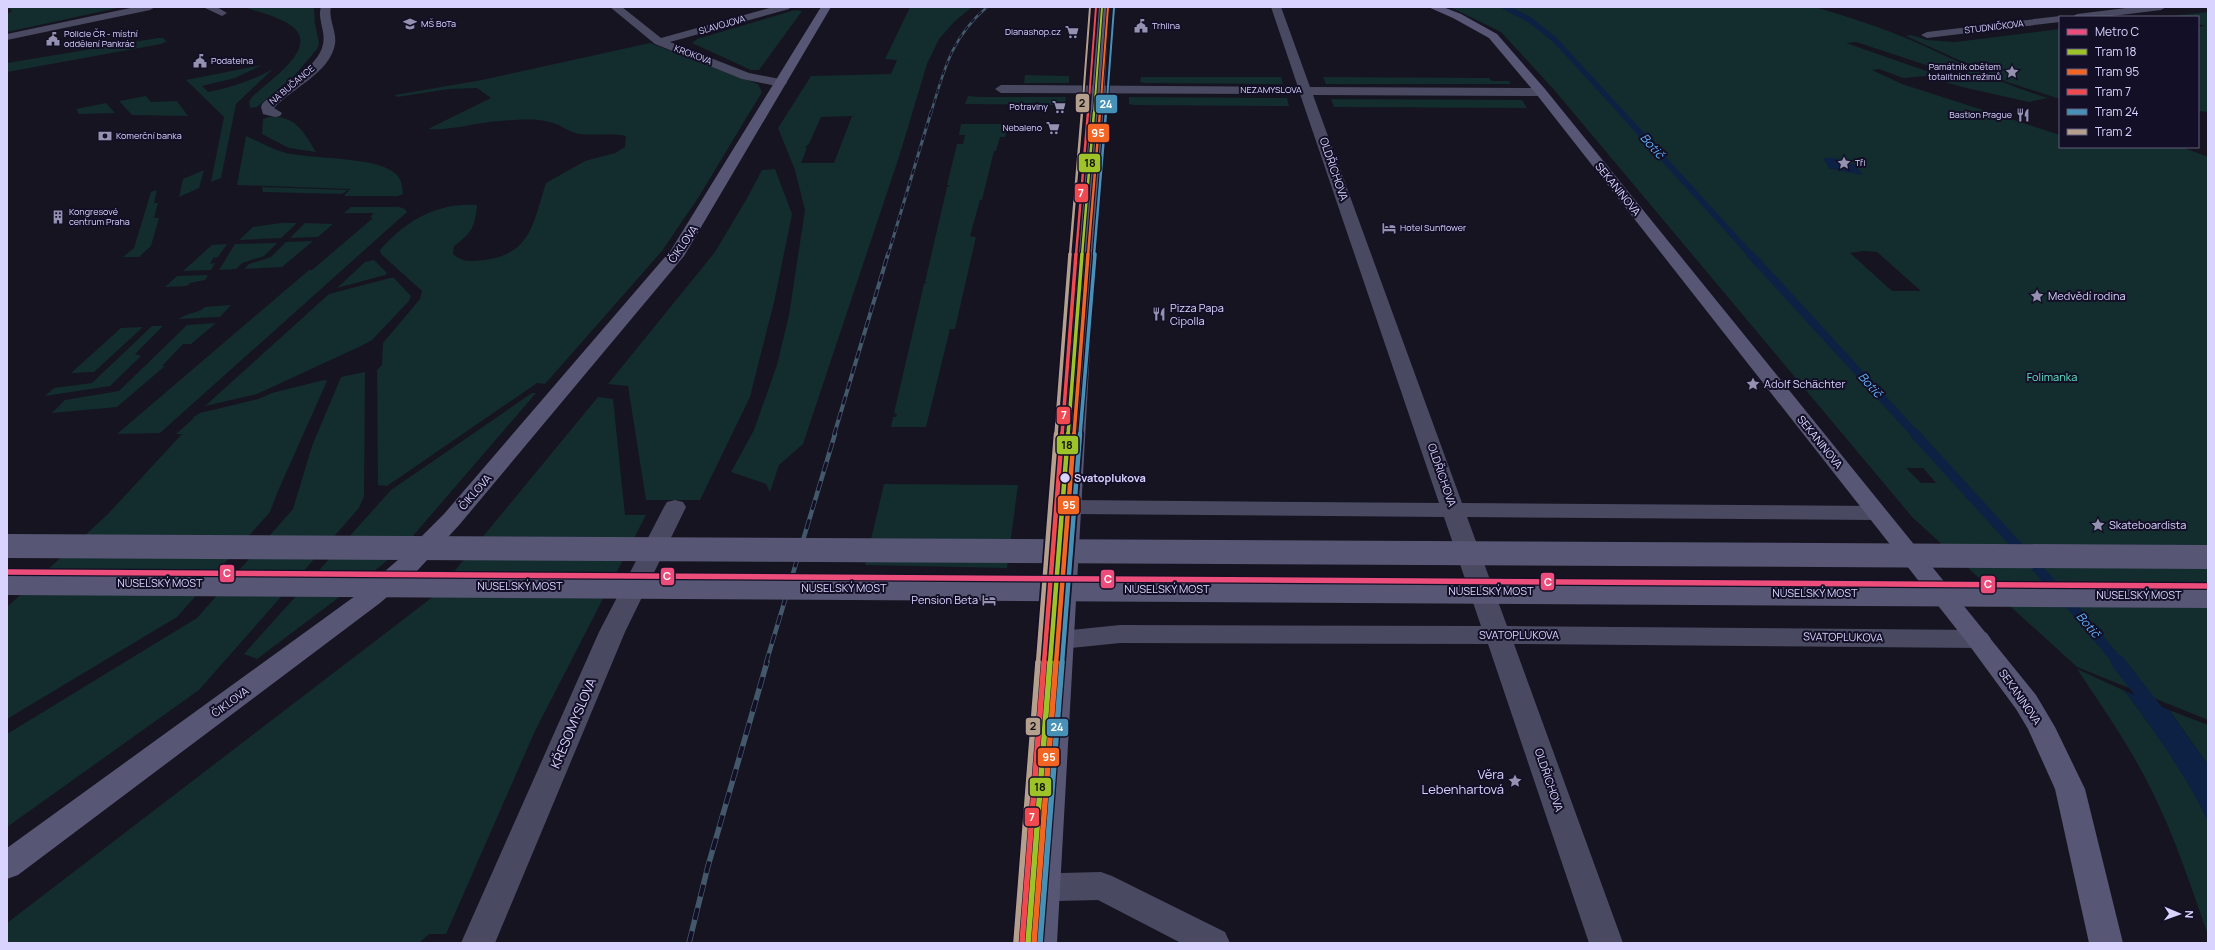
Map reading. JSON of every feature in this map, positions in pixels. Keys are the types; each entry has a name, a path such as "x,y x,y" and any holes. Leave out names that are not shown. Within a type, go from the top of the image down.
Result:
{"main road":[{"name":"ČIKLOVA","path":"7,866 318,638 371,597 408,565 452,519 678,252 826,7"},
{"path":"1040,943 1104,7"},
{"name":"SEKANINOVA","path":"1433,7 1456,16 1493,36 1541,92 1978,639 2026,702 2041,727 2070,789 2106,943"},
{"path":"7,546 2208,558"},
{"name":"NUSELSKÝ MOST","path":"7,583 2208,596"}],"street":[{"path":"7,37 150,7"},
{"path":"208,7 222,13"},
{"name":"NA BUČANCE","path":"275,113 268,111 267,107 311,71 328,48 329,32 324,10 326,7"},
{"name":"KROKOVA","path":"615,7 659,42 746,76 781,82"},
{"name":"SLAVOJOVA","path":"659,42 785,7"},
{"name":"OLDŘICHOVA","path":"1276,7 1606,943"},
{"path":"2085,16 2161,7"},
{"path":"2037,11 2059,19"},
{"name":"STUDNIČKOVA","path":"1928,35 2059,19"},
{"name":"NEZAMYSLOVA","path":"1001,88 1541,92"},
{"name":"KŘESOMYSLOVA","path":"478,943 612,632 675,507"},
{"path":"1070,507 1876,513"},
{"name":"SVATOPLUKOVA","path":"1061,640 1120,634 1498,635 1978,639"},
{"path":"1044,879 1057,887 1101,886 1213,943"}],"green space":[{"path":"7,7 122,7 7,32 7,14 12,11"},
{"path":"243,7 314,7 315,24 319,43 317,49 295,75 257,107 250,108 249,101 253,96 284,69 293,59 299,48 300,38 295,29 281,20"},
{"path":"910,7 972,7 954,22 939,39 927,64 899,157 803,444 779,465 770,492 766,484 731,472 754,430 777,365 789,315 805,210 795,170 778,128 811,76 891,74 897,60 885,59","holes":["852,116 834,163 801,163 807,148 805,147 809,144 821,117"]},
{"name":"Folimanka","path":"1450,7 1815,7 1889,31 1996,79 2048,98 2029,102 1962,87 1925,76 1903,78 1879,69 1872,70 1902,84 2059,135 2059,148 2185,148 2208,157 2208,720 2077,667 1913,518 1556,92 1501,32","holes":["1856,42 1936,68 1952,66 1978,77 1958,82 1846,43","1836,158 1838,161 1849,164 1862,174 1829,168","1863,251 1877,252 1921,291 1892,291 1850,253","1906,468 1923,468 1936,483 1921,483"]},
{"path":"795,10 802,11 759,70 751,70 692,43 697,39"},
{"path":"2208,12 2208,112 2199,111 2199,27 2205,26 2199,24 2199,16 2171,16"},
{"path":"2059,29 2059,99 2007,82 1906,36 1911,35 1927,40 1955,42"},
{"path":"163,38 167,41 161,44 7,72 7,63"},
{"path":"650,43 758,84 762,92 698,198 662,251 545,384 537,383 387,486 378,485 377,370 382,365 383,343 420,299 422,291 381,254 380,250 401,230 424,215 449,207 477,205 472,229 454,246 453,254 460,259 468,261 500,257 512,251 528,234 538,211 546,183 585,161 615,153 625,147 626,136 615,134 580,134 553,123 531,120 492,122 446,129 428,129 491,98 477,88 449,89 397,97 395,95 482,80"},
{"path":"262,65 235,78 202,86 208,92 217,90 249,80 273,69 236,104 221,178 211,182 224,117 186,80"},
{"path":"1025,75 1069,76 1069,83 1024,83"},
{"path":"1141,77 1281,77 1283,84 1145,83 1140,82"},
{"path":"1323,77 1489,78 1492,81 1509,81 1511,84 1326,84"},
{"path":"146,96 151,102 177,101 188,116 132,115 119,101"},
{"path":"968,96 1066,97 1065,105 965,104"},
{"path":"1129,97 1287,98 1289,106 1134,105 1129,104"},
{"path":"1331,99 1522,100 1527,108 1334,107"},
{"path":"106,103 115,113 79,114 76,109"},
{"path":"278,117 293,122 303,132 316,152 289,148 262,134 263,119"},
{"path":"961,124 1008,124 1005,137 1000,137 996,151 994,151 982,200 980,200 970,236 976,237 955,329 950,329 926,427 891,427 893,417 896,417 897,414 894,413 924,284 928,282 925,282 947,187 950,185 947,185 957,144 963,144 965,135 959,135"},
{"path":"246,136 286,153 376,164 388,168 396,174 399,179 403,194 398,196 344,196 350,189 237,185"},
{"path":"775,169 792,214 775,298 750,397 700,500 646,500 628,386 608,384 715,252 762,170"},
{"path":"204,170 199,188 179,197 183,179"},
{"path":"262,187 348,190 342,194 263,192"},
{"path":"157,190 154,203 158,203 154,218 159,218 151,246 139,257 123,257 134,248 151,192"},
{"path":"351,207 399,207 405,209 407,212 160,433 117,434 309,270 312,270 373,218 370,217 374,213 344,213"},
{"path":"281,223 297,223 281,238 239,240 253,227"},
{"path":"305,223 333,224 318,237 290,238"},
{"path":"313,241 282,267 244,269 249,264 271,257 286,242"},
{"path":"277,243 264,256 242,263 236,269 219,270 235,244"},
{"path":"227,244 218,257 213,258 210,264 215,263 211,270 183,271 212,245"},
{"path":"374,260 387,273 385,275 337,288 365,262"},
{"path":"208,275 205,280 190,283 187,286 165,287 177,276"},
{"path":"394,278 411,296 409,301 372,340 257,394 205,406 329,294"},
{"path":"231,305 220,317 179,319 205,307"},
{"path":"216,323 191,344 183,344 162,366 165,366 117,407 52,413 65,400 119,391 187,325"},
{"path":"152,326 163,326 135,354 141,356 110,386 45,396 54,388 92,383"},
{"path":"143,327 94,372 71,373 121,328"},
{"path":"365,372 364,496 359,508 199,690 7,827 7,734 197,618 293,509 312,446 341,377"},
{"path":"324,380 327,381 270,512 177,617 7,719 7,607 107,515 182,434 176,434 194,418 192,418 200,413 258,399 272,393"},
{"path":"532,393 536,393 412,537 382,565 257,659 244,654 391,490"},
{"path":"598,397 613,399 625,515 646,515 535,731 446,934 429,934 419,943 7,943 7,923 434,596"},
{"path":"884,484 1018,485 1007,568 865,565"},
{"path":"2077,669 2125,691 2163,743 2194,792 2208,821 2208,935 2175,844 2152,791 2107,713"},
{"path":"2169,710 2208,725 2208,765"}],"water":[{"path":"1823,158 1836,158 1838,161 1848,161 1849,164 1855,164 1862,175 1829,168"},
{"path":"2125,691 2169,710 2208,765 2208,821 2170,754"}],"waterway":[{"name":"Botič","path":"1505,7 1530,20 1555,40 1622,113"},
{"name":"Botič","path":"1621,112 1751,255"},
{"name":"Botič","path":"1750,254 1916,435"},
{"name":"Botič","path":"1915,434 2070,604 2119,663"},
{"name":"Botič","path":"2118,662 2156,711"}],"railway":[{"path":"931,113 950,56 965,31 987,7"},
{"path":"888,255 931,112"},
{"path":"834,435 888,254"},
{"path":"766,663 835,434"},
{"path":"689,943 708,866 767,662"}],"metro line":[{"name":"C","path":"7,572 2208,586"}],"tram line":[{"name":"2","path":"1016,942 1090,7"},
{"name":"7","path":"1022,943 1096,7"},
{"name":"18","path":"1028,943 1102,7"},
{"name":"95","path":"1034,943 1108,7"},
{"name":"24","path":"1040,943 1114,8"}],"place":[{"name":"MŠ BoTa","path":"410,24"},
{"name":"Trhlina","path":"1141,26"},
{"name":"Dianashop.cz","path":"1072,32"},
{"name":"Policie ČR - místní oddělení Pankrác","path":"53,39"},
{"name":"Podatelna","path":"200,61"},
{"name":"Památník obětem totalitních režimů","path":"2012,72"},
{"name":"Potraviny","path":"1059,107"},
{"name":"Bastion Prague","path":"2023,115"},
{"name":"Nebaleno","path":"1053,128"},
{"name":"Komerční banka","path":"105,136"},
{"name":"Tři","path":"1844,163"},
{"name":"Kongresové centrum Praha","path":"58,217"},
{"name":"Hotel Sunflower","path":"1389,228"},
{"name":"Medvědí rodina","path":"2037,296"},
{"name":"Pizza Papa Cipolla","path":"1159,314"},
{"name":"Adolf Schӓchter","path":"1753,384"},
{"name":"Svatoplukova","path":"1065,478"},
{"name":"Skateboardista","path":"2098,525"},
{"name":"Pension Beta","path":"989,600"},
{"name":"Věra Lebenhartová","path":"1515,781"}]}
